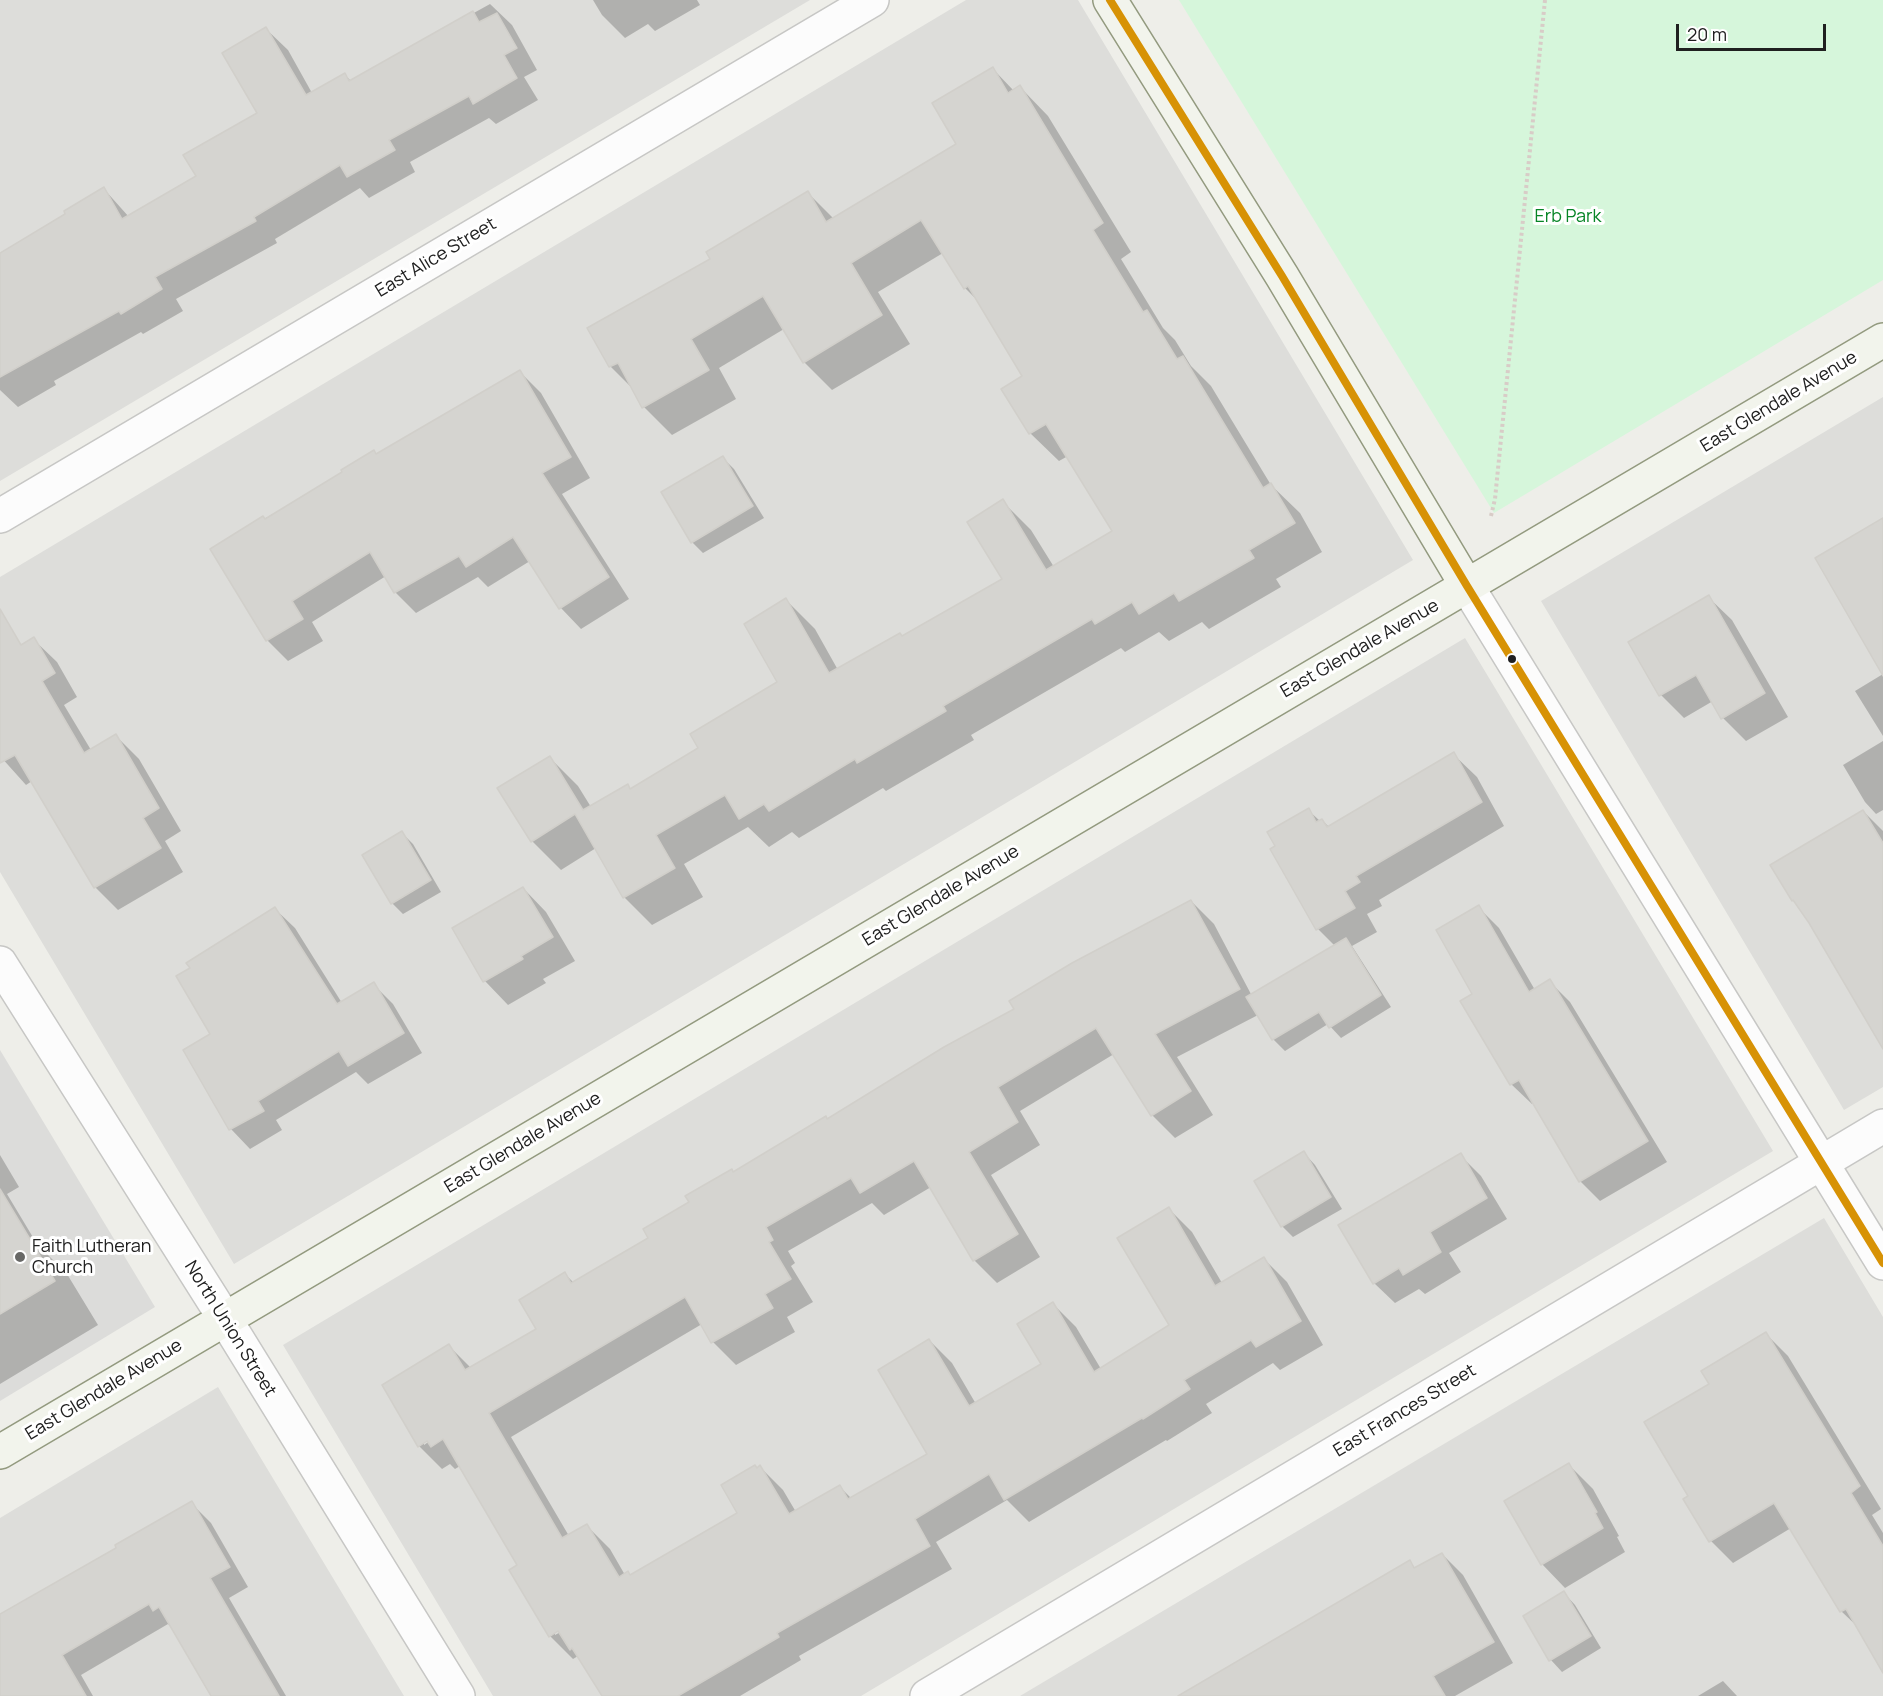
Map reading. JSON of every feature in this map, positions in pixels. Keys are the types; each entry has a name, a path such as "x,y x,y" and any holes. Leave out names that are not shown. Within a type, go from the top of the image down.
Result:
{"street":[{"name":"East Alice Street","path":"0,516 872,0"},
{"path":"1110,0 1275,266 1467,586 1883,1263"},
{"name":"East Glendale Avenue","path":"0,1452 1883,340"},
{"name":"North Union Street","path":"0,963 225,1319 458,1696"},
{"name":"East Frances Street","path":"927,1696 1883,1126"}],"path":[{"path":"1491,516 1495,499 1545,0"}],"shaded area":[{"path":"0,0 810,0 0,481"},
{"path":"966,0 1078,0 1413,560 234,1264 0,872 0,577"},
{"path":"1883,397 1883,1087 1844,1110 1541,601"},
{"path":"1465,638 1773,1151 861,1696 493,1696 283,1345"},
{"path":"0,1050 155,1307 0,1401"},
{"path":"1824,1218 1883,1317 1883,1696 1020,1696"},
{"path":"218,1387 404,1696 0,1696 0,1518"}],"green space":[{"name":"Erb Park","path":"1179,0 1883,0 1883,280 1494,513"}],"building":[{"path":"473,11 479,22 497,13 517,48 504,55 517,78 473,104 469,96 389,140 395,150 347,177 340,165 254,217 256,221 155,277 162,289 121,314 119,311 0,377 0,253 65,214 64,211 104,187 122,219 196,176 183,155 257,113 222,53 266,27 306,95 345,73 349,81"},
{"path":"993,67 1008,93 1020,85 1103,223 1093,230 1143,312 1147,310 1177,359 1183,356 1263,488 1271,483 1295,523 1249,550 1254,558 1179,601 1174,593 1139,614 1132,602 1095,624 1092,619 943,706 946,711 857,763 855,759 769,811 764,804 739,819 725,795 656,835 675,868 623,898 575,814 531,842 497,788 550,756 583,810 628,784 630,789 698,748 690,734 777,682 744,624 786,598 829,673 900,633 902,636 1002,579 967,522 1003,499 1046,570 1112,531 1046,424 1029,434 1001,389 1022,376 968,286 964,289 921,220 851,263 882,315 803,363 763,296 691,339 709,370 642,408 618,363 609,367 587,328 710,259 706,252 808,191 826,222 956,144 932,103"},
{"path":"520,370 571,457 542,473 609,577 559,609 513,537 466,567 459,556 394,593 370,552 292,601 303,619 266,641 210,549 263,516 265,519 374,450 376,454"},
{"path":"723,456 753,506 691,543 661,492"},
{"path":"1883,518 1883,676 1815,558"},
{"path":"1709,595 1765,693 1721,719 1696,675 1659,696 1628,642"},
{"path":"0,609 21,645 34,637 55,673 42,681 84,753 116,734 159,808 143,818 161,848 94,888 15,755 0,763"},
{"path":"1454,752 1482,802 1356,876 1360,882 1345,891 1355,908 1316,930 1270,849 1275,846 1267,832 1309,808 1316,822 1322,819 1327,827"},
{"path":"1863,810 1883,843 1883,1049 1809,923 1792,901 1770,865"},
{"path":"402,831 431,880 391,904 362,855"},
{"path":"523,887 553,937 521,956 523,959 483,982 452,928"},
{"path":"1191,900 1240,989 1155,1034 1191,1091 1151,1116 1096,1028 998,1087 1018,1122 969,1152 1018,1234 973,1261 914,1161 860,1193 851,1178 766,1227 773,1240 769,1242 791,1279 765,1294 773,1308 711,1343 685,1297 489,1413 562,1538 587,1524 619,1577 628,1571 630,1575 737,1513 721,1485 755,1465 757,1468 760,1465 789,1514 840,1485 848,1499 927,1454 878,1370 929,1339 969,1406 1041,1364 1017,1324 1053,1302 1094,1372 1169,1325 1117,1238 1169,1207 1215,1286 1264,1257 1301,1321 1256,1347 1251,1340 1184,1380 1190,1389 1004,1500 989,1474 915,1519 930,1546 777,1633 779,1637 678,1696 602,1696 572,1648 570,1650 558,1631 549,1637 509,1570 517,1565 443,1439 431,1447 427,1441 418,1447 382,1385 449,1344 465,1370 536,1329 519,1300 565,1272 571,1283 648,1238 643,1229 689,1202 685,1196 732,1169 733,1172 826,1116 827,1119 944,1047 1014,1009 1009,1001 1072,963"},
{"path":"1479,905 1529,992 1550,979 1648,1141 1579,1182 1519,1080 1510,1085 1460,1001 1472,994 1436,930"},
{"path":"275,907 337,1004 374,982 404,1033 348,1066 339,1051 258,1101 264,1111 229,1130 183,1050 210,1034 176,976 190,968 186,963"},
{"path":"1346,938 1381,995 1329,1028 1319,1012 1272,1040 1246,997"},
{"path":"1304,1151 1331,1197 1281,1227 1254,1181"},
{"path":"1461,1153 1487,1198 1430,1232 1441,1252 1403,1275 1399,1268 1373,1284 1338,1225"},
{"name":"Faith Lutheran Church","path":"0,1189 55,1281 0,1314"},
{"path":"1766,1332 1860,1486 1851,1493 1883,1546 1883,1673 1846,1609 1840,1612 1774,1503 1709,1542 1683,1499 1688,1496 1644,1422 1709,1384 1701,1371"},
{"path":"1569,1463 1597,1512 1595,1513 1603,1528 1541,1565 1504,1501"},
{"path":"192,1501 230,1567 210,1578 279,1696 211,1696 159,1607 153,1611 149,1604 62,1655 86,1696 0,1696 0,1614 116,1548 115,1545"},
{"path":"1442,1553 1494,1642 1433,1676 1445,1696 1178,1696 1410,1560 1414,1568"},
{"path":"1564,1591 1591,1636 1549,1661 1523,1616"}],"transit line":[{"path":"1110,0 1282,276 1467,586 1883,1263"}],"place":[{"name":"Faith Lutheran Church","path":"20,1257"}]}
